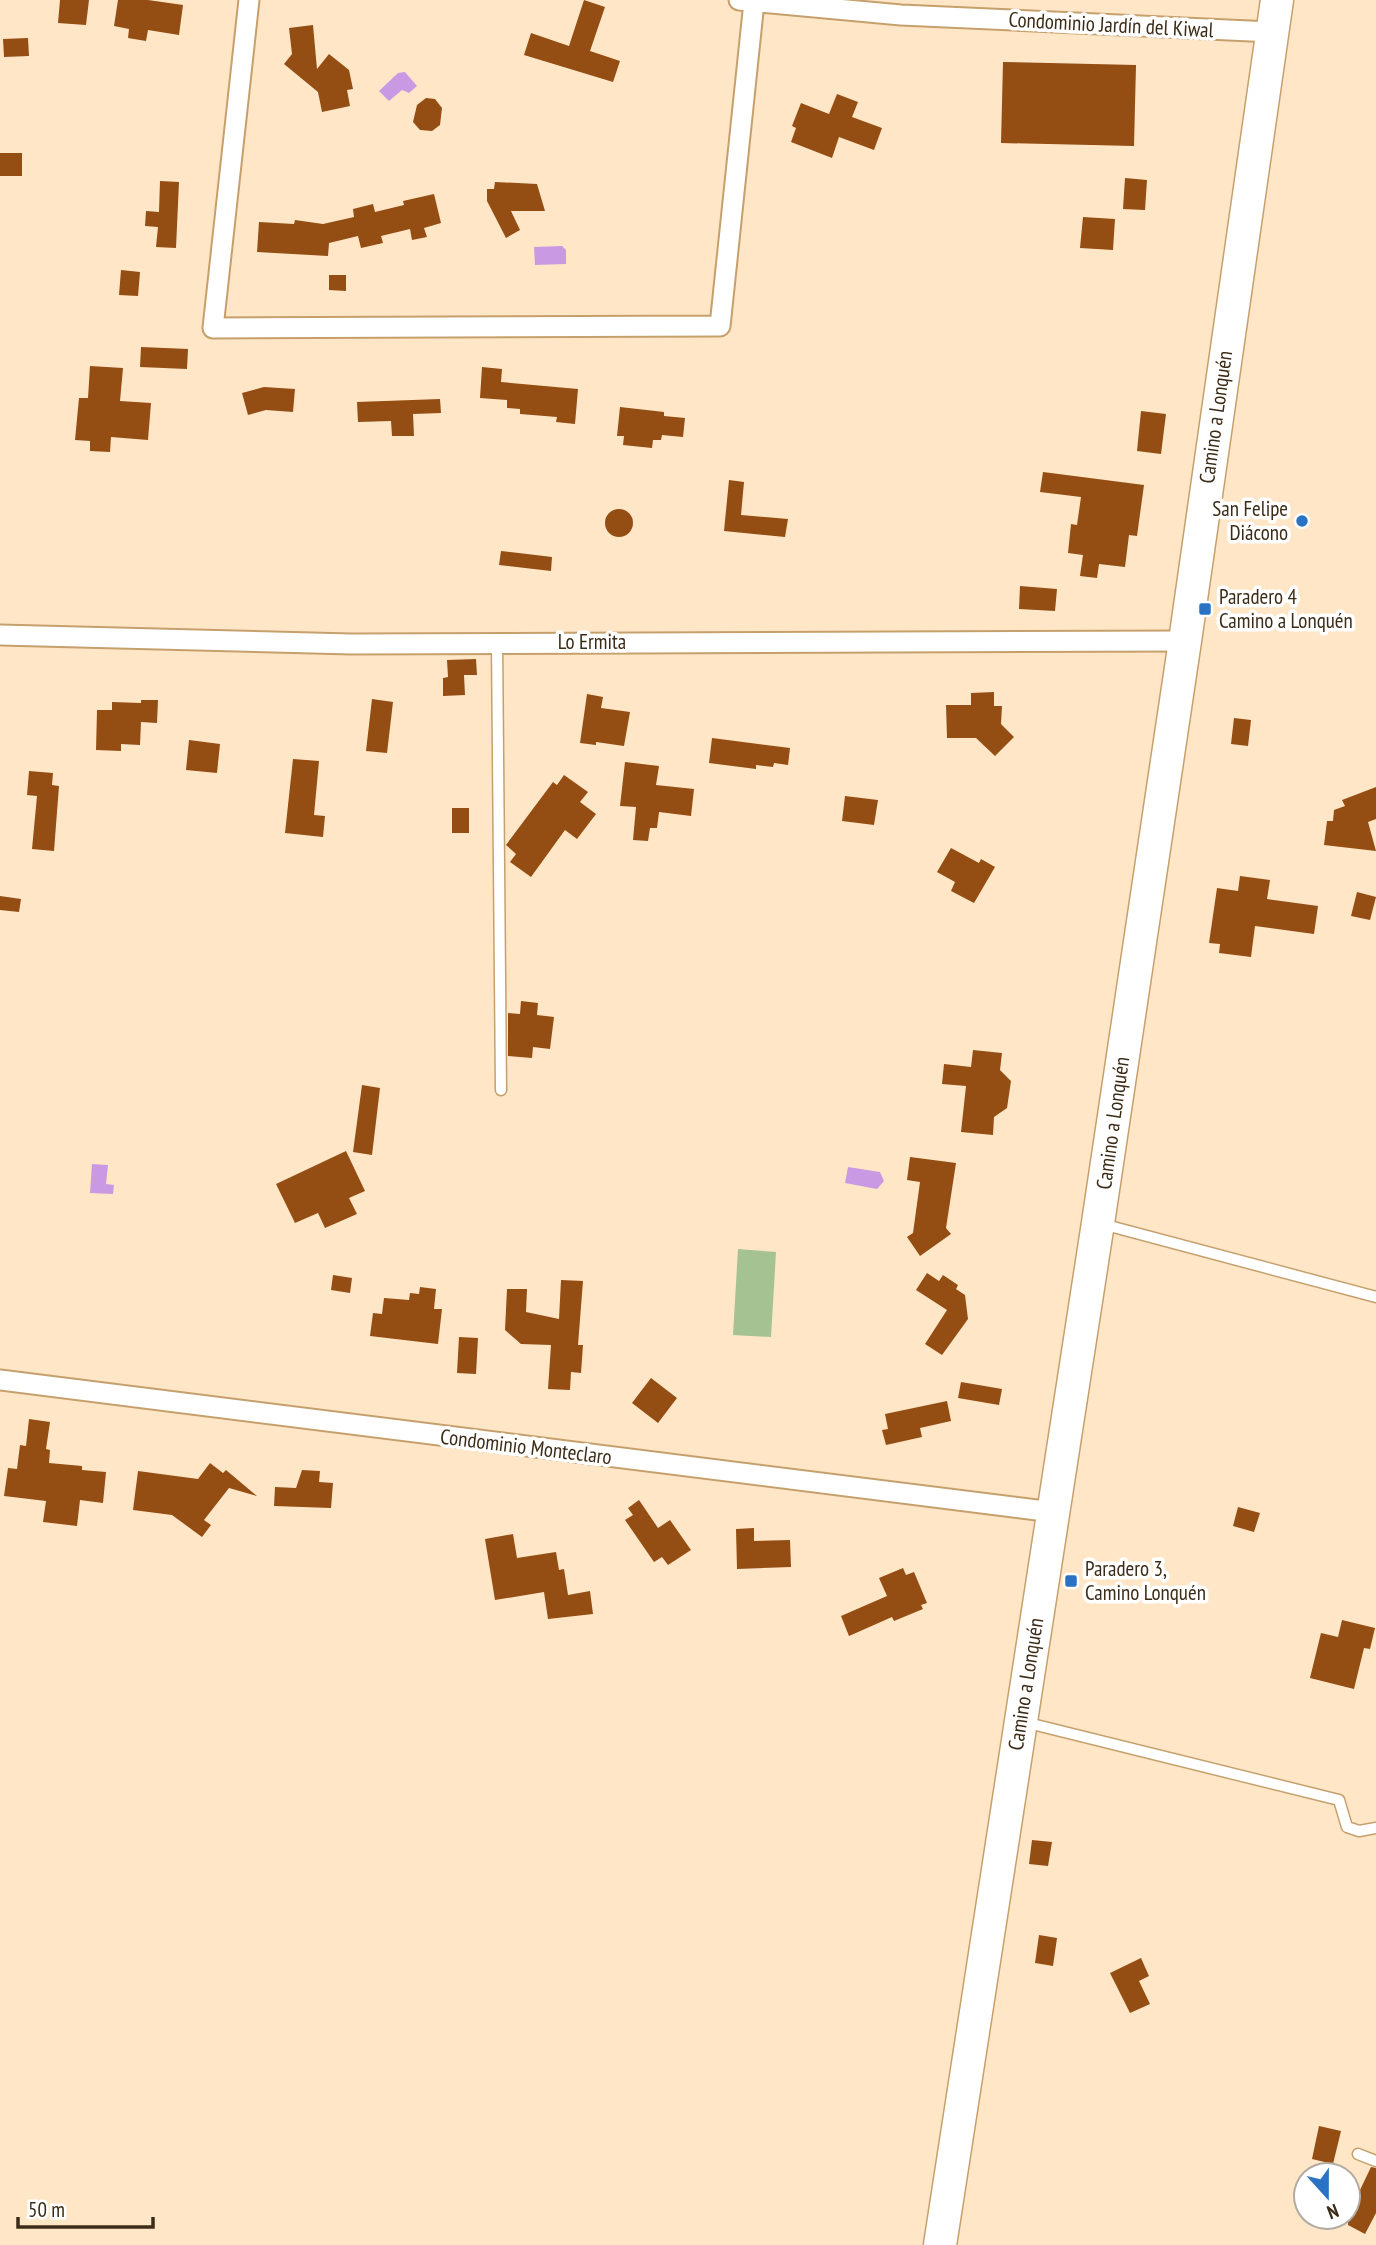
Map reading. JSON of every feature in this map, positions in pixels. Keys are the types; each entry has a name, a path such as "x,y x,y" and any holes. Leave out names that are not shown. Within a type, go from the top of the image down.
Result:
{"main road":[{"name":"Camino a Lonquén","path":"940,2245 1098,1223 1277,0"}],"street":[{"path":"248,0 214,328 720,327 746,1"},
{"name":"Condominio Jardín del Kiwal","path":"746,1 901,15 1273,33"},
{"name":"Lo Ermita","path":"0,635 338,644 1185,641"},
{"name":"Condominio Monteclaro","path":"0,1380 1053,1512"}],"lane":[{"path":"497,643 500,1090"},
{"path":"1098,1223 1376,1297"},
{"path":"1020,1721 1339,1801 1347,1827 1359,1831 1376,1828"},
{"path":"1358,2154 1376,2161"}],"green space":[{"path":"738,1249 776,1252 771,1337 733,1335"}],"shaded area":[{"path":"405,72 417,86 409,93 402,90 389,101 379,91 398,73"},
{"path":"562,246 566,250 566,264 535,265 534,247"},
{"path":"92,1164 108,1165 106,1184 114,1185 113,1194 90,1193"},
{"path":"848,1167 880,1172 884,1181 877,1189 845,1183"}],"building":[{"path":"60,0 89,0 86,25 58,23"},
{"path":"118,0 148,0 183,5 179,35 148,30 146,41 128,38 129,29 114,26"},
{"path":"584,0 605,7 590,51 620,61 613,82 524,55 531,33 569,46"},
{"path":"313,25 317,69 329,54 349,70 353,89 347,90 350,106 322,112 318,92 284,64 292,54 289,28"},
{"path":"28,38 29,56 4,57 3,39"},
{"path":"1003,62 1136,65 1134,146 1001,143"},
{"path":"837,94 858,102 852,117 882,128 874,150 839,137 832,158 791,142 796,128 792,126 801,103 829,114"},
{"path":"426,98 435,99 442,108 440,125 432,131 420,130 413,122 417,105"},
{"path":"0,153 22,153 22,176 0,176"},
{"path":"1125,178 1147,180 1145,210 1123,209"},
{"path":"160,181 179,182 176,248 156,247 158,227 145,226 146,211 159,212"},
{"path":"495,182 537,184 545,211 511,211 520,230 506,238 487,201 487,189 494,189"},
{"path":"434,194 441,223 424,228 427,237 412,240 410,229 381,236 383,243 361,248 358,236 329,243 328,256 257,252 259,222 294,224 295,220 323,224 354,217 353,209 373,204 375,212 404,205 403,201"},
{"path":"1083,217 1115,219 1113,250 1080,248"},
{"path":"121,270 140,272 138,296 119,295"},
{"path":"329,275 346,275 346,291 329,290"},
{"path":"141,347 188,349 187,369 140,367"},
{"path":"90,366 123,368 120,401 151,403 148,440 111,437 110,452 90,451 90,441 75,440 79,398 88,398"},
{"path":"482,367 502,369 501,382 578,389 575,424 556,422 557,417 520,414 520,409 507,408 507,400 480,398"},
{"path":"264,387 295,389 293,412 266,410 248,415 242,393"},
{"path":"440,399 441,413 413,414 414,436 392,436 391,421 358,422 357,402"},
{"path":"620,407 664,412 664,416 685,418 683,437 662,435 661,440 653,440 652,448 623,445 624,436 617,436"},
{"path":"1141,411 1166,414 1161,454 1137,451"},
{"path":"1043,472 1144,485 1137,536 1129,535 1125,567 1099,564 1097,578 1080,576 1083,555 1068,553 1071,524 1077,525 1081,497 1040,492"},
{"path":"729,480 744,482 741,515 788,519 785,537 724,531"},
{"path":"619,509 629,513 633,523 629,533 619,537 609,533 605,523 609,513"},
{"path":"501,551 552,557 551,571 499,565"},
{"path":"1020,586 1057,589 1055,611 1019,609"},
{"path":"476,659 477,675 464,675 465,695 443,696 443,678 448,677 447,660"},
{"path":"994,692 994,706 1002,706 1001,724 1014,737 995,756 976,738 947,738 946,705 971,705 971,693"},
{"path":"587,694 603,697 601,708 630,712 624,746 580,743"},
{"path":"372,699 393,702 387,753 366,751"},
{"path":"141,700 158,700 157,723 141,722 140,745 121,744 121,751 96,750 97,710 112,710 112,702 141,703"},
{"path":"1234,718 1251,720 1248,746 1231,744"},
{"path":"712,738 790,748 788,765 756,765 756,769 709,763"},
{"path":"189,740 220,744 217,773 186,770"},
{"path":"293,759 319,761 314,815 325,816 323,837 285,833"},
{"path":"625,762 659,766 656,785 694,789 691,816 659,812 657,828 650,828 648,841 633,840 636,807 620,806"},
{"path":"29,771 53,773 52,785 59,786 54,851 32,849 37,796 27,795"},
{"path":"564,775 588,792 580,802 596,814 577,839 565,830 531,877 510,862 516,854 506,845 553,782 557,785"},
{"path":"1376,787 1376,819 1368,822 1376,851 1324,845 1327,821 1333,821 1334,810 1345,806 1342,800"},
{"path":"845,796 878,800 874,825 842,821"},
{"path":"452,808 469,808 469,833 452,833"},
{"path":"951,848 979,863 981,859 995,867 974,903 951,891 955,882 937,872"},
{"path":"1240,876 1270,880 1267,899 1318,906 1314,934 1255,926 1251,957 1219,953 1220,944 1209,943 1217,888 1238,891"},
{"path":"1357,892 1376,897 1370,920 1351,916"},
{"path":"0,896 21,899 19,912 0,910"},
{"path":"521,1001 538,1003 537,1015 554,1017 550,1049 533,1047 532,1058 508,1056 508,1013 520,1014"},
{"path":"973,1050 1002,1053 1000,1070 1011,1081 1007,1108 994,1117 993,1135 961,1132 966,1086 942,1084 944,1064 971,1067"},
{"path":"362,1085 380,1088 372,1155 353,1152"},
{"path":"346,1151 365,1191 349,1198 357,1214 325,1228 318,1213 295,1223 276,1184"},
{"path":"910,1157 956,1163 946,1228 951,1234 920,1256 907,1237 913,1233 920,1182 907,1180"},
{"path":"927,1273 939,1281 943,1275 958,1285 956,1289 965,1295 968,1319 942,1355 925,1344 947,1310 916,1290"},
{"path":"333,1275 352,1278 350,1293 331,1290"},
{"path":"561,1280 583,1281 578,1345 583,1345 581,1373 571,1372 570,1390 548,1389 551,1345 521,1344 505,1330 507,1289 527,1289 526,1312 559,1319"},
{"path":"420,1287 436,1289 434,1309 442,1309 438,1344 370,1336 373,1313 382,1314 384,1298 409,1300 410,1293 419,1294"},
{"path":"459,1337 478,1338 476,1374 457,1373"},
{"path":"651,1378 677,1398 658,1423 632,1403"},
{"path":"961,1382 1002,1389 999,1405 958,1398"},
{"path":"947,1401 951,1421 920,1428 922,1437 886,1445 882,1430 888,1429 885,1414"},
{"path":"29,1419 50,1422 46,1449 50,1450 49,1463 82,1466 82,1470 106,1472 103,1503 80,1500 77,1526 43,1522 46,1501 4,1496 8,1468 17,1469 20,1445 26,1446"},
{"path":"210,1463 223,1473 226,1470 257,1496 229,1488 204,1520 211,1525 202,1537 172,1515 133,1510 138,1471 198,1479"},
{"path":"302,1470 320,1471 319,1482 333,1483 331,1508 274,1506 275,1487 296,1488"},
{"path":"639,1500 658,1528 670,1520 691,1550 668,1565 662,1557 654,1562 625,1520 633,1515 628,1508"},
{"path":"1238,1507 1260,1513 1254,1532 1233,1526"},
{"path":"754,1528 754,1541 790,1540 791,1567 737,1569 736,1529"},
{"path":"513,1534 517,1558 556,1552 559,1570 564,1569 568,1595 590,1591 593,1614 548,1619 544,1592 495,1600 485,1539"},
{"path":"903,1568 906,1575 914,1572 927,1603 921,1605 923,1609 894,1621 892,1617 849,1636 841,1616 887,1596 879,1578"},
{"path":"1342,1620 1375,1628 1370,1649 1364,1648 1354,1689 1310,1678 1321,1633 1338,1637"},
{"path":"1032,1840 1052,1842 1048,1866 1029,1864"},
{"path":"1039,1935 1057,1938 1053,1966 1035,1963"},
{"path":"1141,1958 1149,1976 1139,1981 1150,2004 1130,2013 1110,1973"},
{"path":"1319,2126 1341,2131 1334,2161 1312,2159"},
{"path":"1371,2167 1376,2168 1376,2213 1365,2234 1359,2231 1362,2231 1362,2186"}],"place":[{"name":"San Felipe Diácono","path":"1302,521"},
{"name":"Paradero 4 Camino a Lonquén","path":"1205,609"},
{"name":"Paradero 3, Camino Lonquén","path":"1071,1581"}]}
